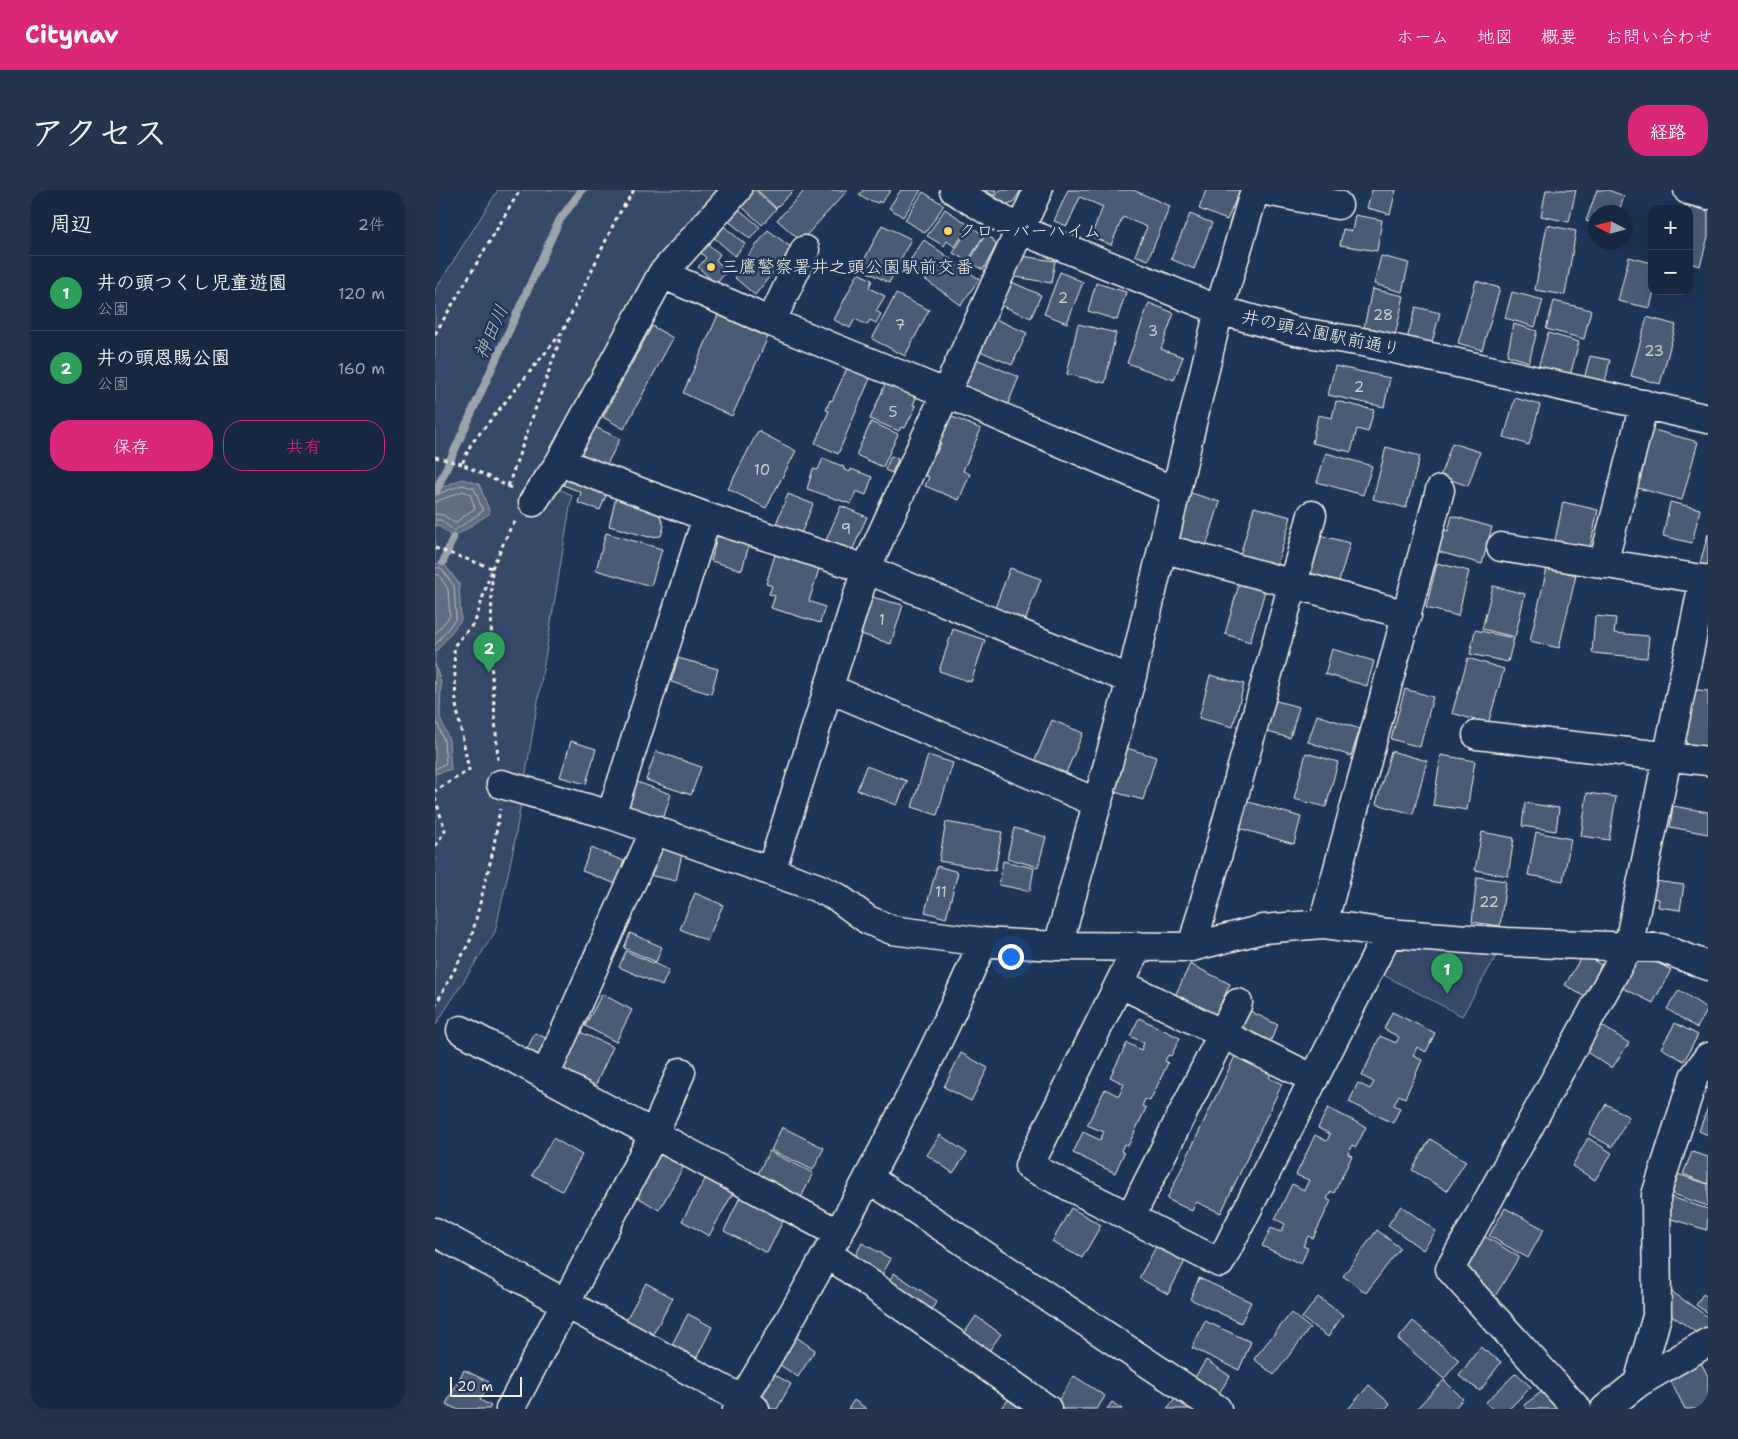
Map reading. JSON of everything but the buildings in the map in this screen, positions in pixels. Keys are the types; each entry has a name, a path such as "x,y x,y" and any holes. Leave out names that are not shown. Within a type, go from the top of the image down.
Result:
{"street":[{"path":"533,502 560,462 662,274 737,190"},
{"name":"井の頭公園駅前通り","path":"954,190 1018,229 1219,310 1295,331 1368,343 1708,419"},
{"path":"771,872 866,569 1018,229 1038,190"},
{"path":"1058,946 1131,680 1174,492 1219,310 1255,190"},
{"path":"1263,190 1338,206"},
{"path":"1688,190 1708,195"},
{"path":"771,322 805,250"},
{"path":"662,274 1174,492"},
{"path":"1603,564 1644,404"},
{"path":"560,462 717,512 749,530 866,569 1131,680"},
{"path":"1323,924 1440,490"},
{"path":"611,815 717,512"},
{"path":"1191,947 1312,515"},
{"path":"1501,547 1706,580 1628,948 1450,1269 1577,1409"},
{"path":"1162,548 1407,615"},
{"path":"828,688 1097,803"},
{"path":"1477,735 1708,761"},
{"path":"501,784 611,815 818,888 837,897 869,920 892,930 983,942 1058,946 1191,947 1263,929 1323,924 1388,933 1507,942 1661,948 1708,966"},
{"path":"545,1076 655,830"},
{"path":"1139,946 1029,1166 1220,1263 1388,933"},
{"path":"435,1232 565,1303 745,1406 868,1178 953,1013 983,942"},
{"path":"1121,984 1314,1079"},
{"path":"1130,1218 1237,1002"},
{"path":"461,1030 653,1136 833,1244 1047,1409"},
{"path":"1639,1383 1657,1316 1656,1194 1694,1077 1708,1057"},
{"path":"510,1409 653,1136 681,1072"},
{"path":"868,1178 1217,1409"},
{"path":"1605,1409 1639,1383 1708,1342"}],"path":[{"path":"435,334 520,190"},
{"path":"508,486 563,331 617,217 634,190"},
{"path":"462,464 471,444 563,331"},
{"path":"435,457 462,464 508,486 533,502 511,527 492,568 475,622 454,646 456,705 469,770 435,791"},
{"path":"435,548 492,568"},
{"path":"435,1006 471,939 493,851 499,813 501,784 491,662 492,568"},
{"path":"435,798 445,830 435,847"}],"shaded area":[{"path":"498,190 720,190 541,481 572,495 513,851 495,932 435,1026 435,290"},
{"path":"1392,940 1499,951 1462,1016 1376,971"}],"water":[{"path":"462,479 479,484 490,513 453,538 438,525 435,526 435,490"},
{"path":"443,562 459,584 461,620 435,653 435,564"},
{"path":"435,664 441,683 440,717 449,740 451,769 435,774"}],"waterway":[{"name":"神田川","path":"436,491 559,221 582,190"},
{"path":"443,562 453,538"}],"place":[{"name":"クローバーハイム","path":"948,231"},
{"name":"三鷹警察署井之頭公園駅前交番","path":"711,267"},
{"name":"井の頭恩賜公園","path":"489,673"},
{"name":"井の頭つくし児童遊園","path":"1447,994"}]}
